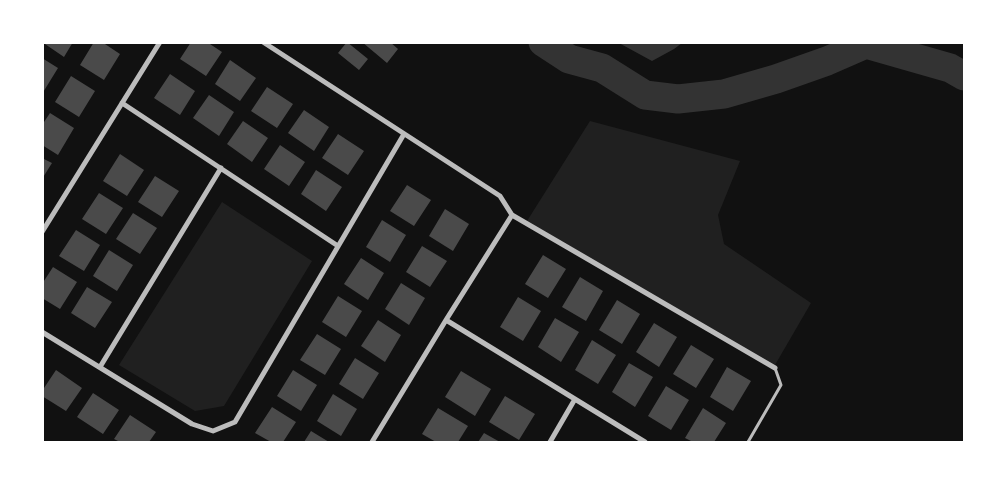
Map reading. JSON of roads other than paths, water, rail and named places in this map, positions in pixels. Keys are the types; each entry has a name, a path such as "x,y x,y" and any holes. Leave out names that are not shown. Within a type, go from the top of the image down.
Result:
{"street":[{"path":"42,232 160,42"},
{"path":"263,42 500,196 512,215 775,368"},
{"path":"122,103 338,246"},
{"path":"42,332 192,424 213,431 235,422 404,134"},
{"path":"100,368 221,168"},
{"path":"372,442 512,215"},
{"path":"446,320 645,442"},
{"path":"550,442 575,399"}],"lane":[{"path":"748,442 781,384 775,368"}],"waterway":[{"path":"543,42 569,59 602,68 645,95 678,99 724,94 776,79 827,61 866,44 950,68 964,76"}]}
